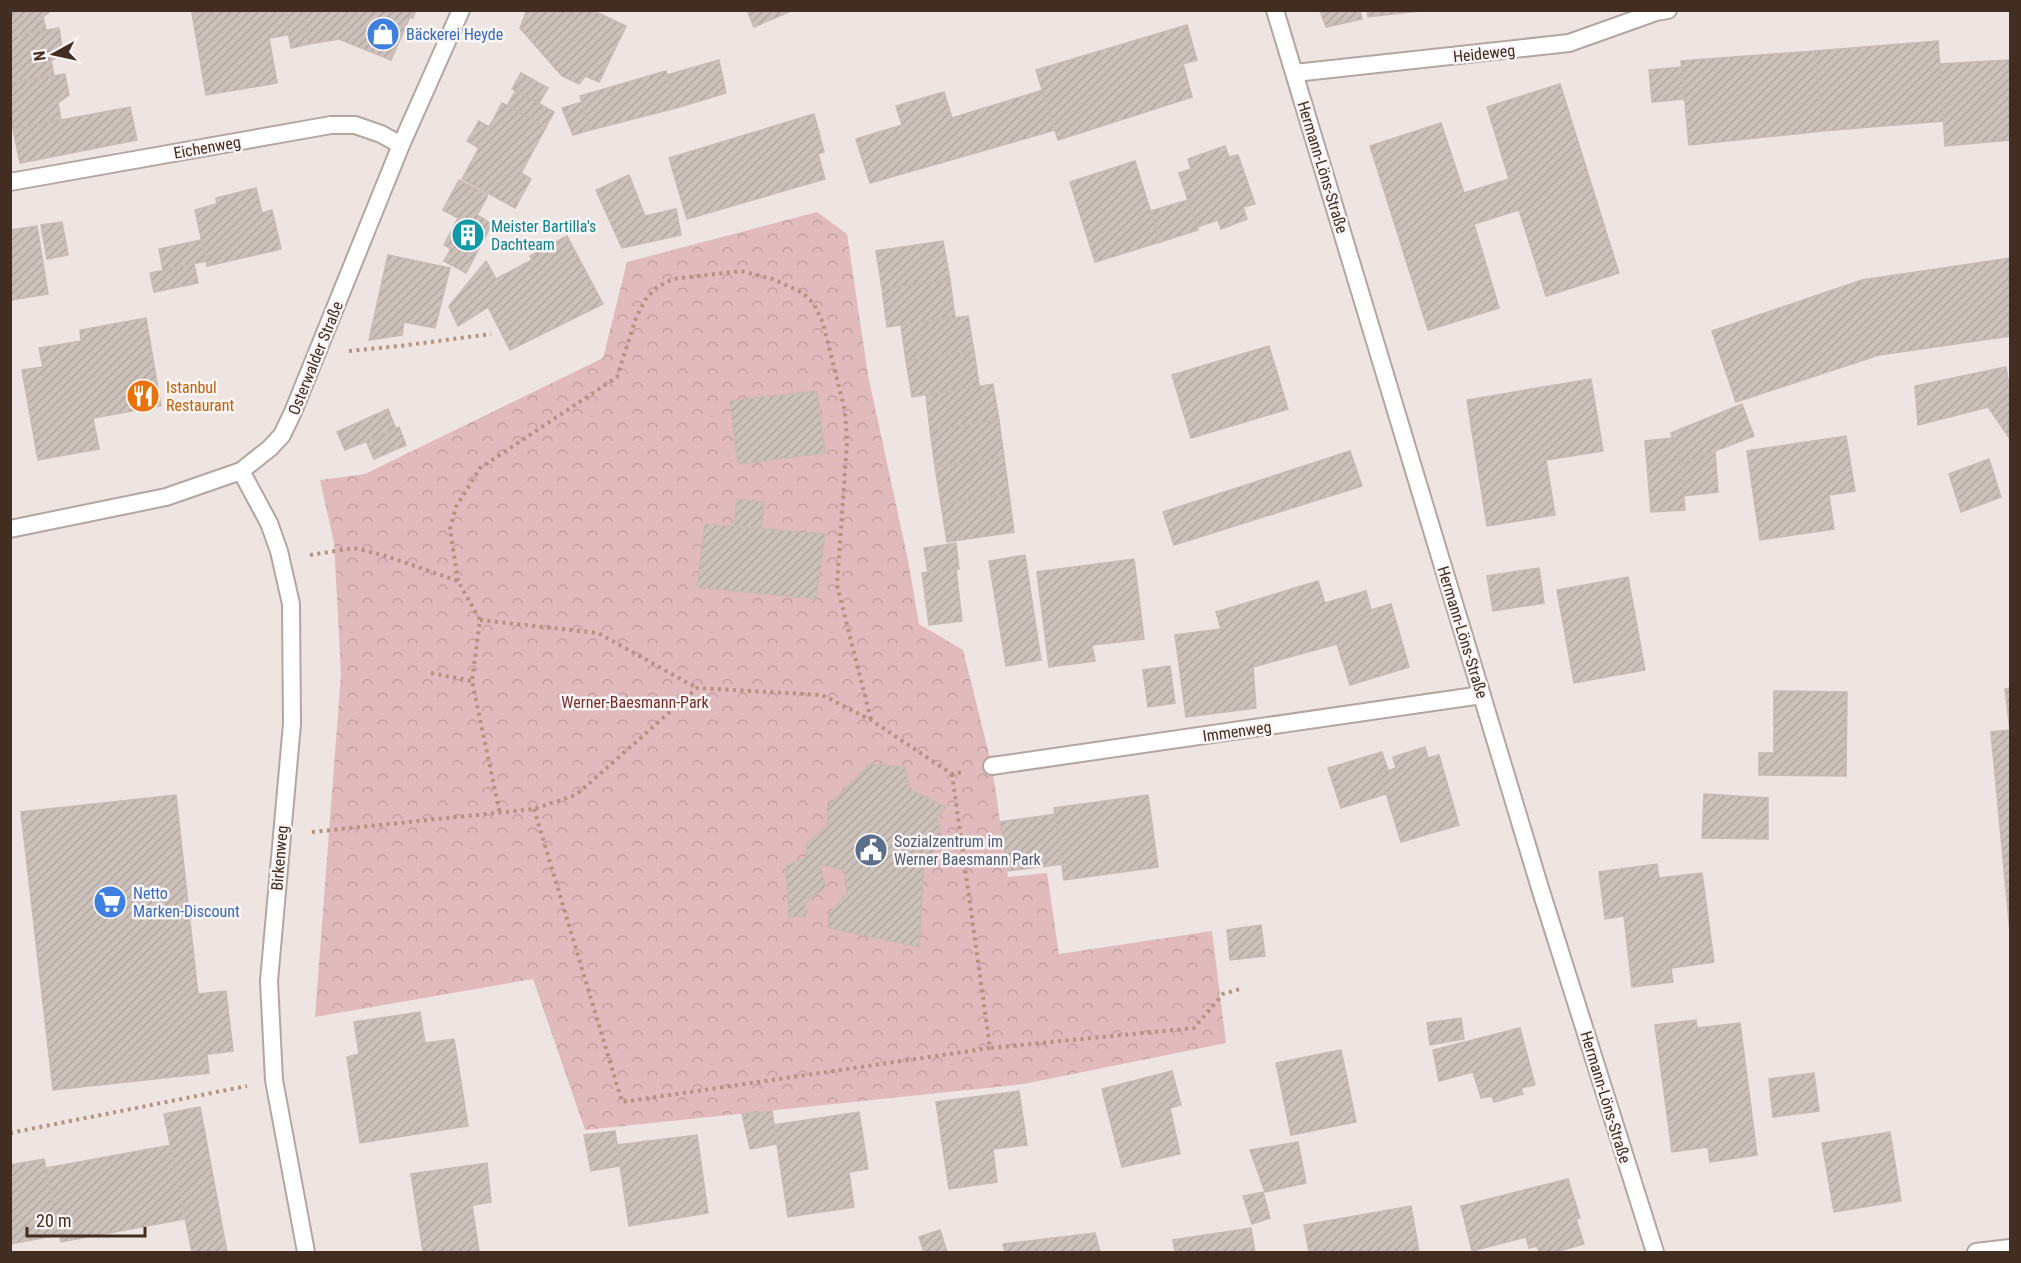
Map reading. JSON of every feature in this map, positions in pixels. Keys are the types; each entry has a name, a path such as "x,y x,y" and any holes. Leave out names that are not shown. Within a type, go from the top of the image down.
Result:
{"street":[{"name":"Osterwalder Straße","path":"10,529 166,497 241,471 270,448 282,435 401,145 461,10"},
{"name":"Hermann-Löns-Straße","path":"1275,10 1540,888 1655,1252"},
{"name":"Heideweg","path":"1294,73 1569,43 1656,12 1668,10"},
{"name":"Eichenweg","path":"10,182 331,125 355,125 381,134 401,145"},
{"name":"Birkenweg","path":"241,471 269,524 283,560 291,604 292,724 269,981 274,1080 306,1252"},
{"name":"Immenweg","path":"992,766 1482,695"},
{"path":"1976,1252 2010,1248"}],"path":[{"path":"500,814 472,681 480,620 458,581 450,529 456,507 480,468 617,377 636,318 645,300 657,287 674,279 741,271 773,279 803,293 814,304 823,323 845,411 847,443 837,585 871,720"},
{"path":"345,352 491,334"},
{"path":"283,560 354,548 383,555 458,581"},
{"path":"480,620 598,633 697,688 822,695 871,720 952,774 992,766"},
{"path":"431,673 472,681"},
{"path":"281,835 500,814 534,809 576,795 697,688"},
{"path":"952,774 990,1048"},
{"path":"534,809 622,1102 990,1048 1194,1028 1223,994 1243,987"},
{"path":"10,1133 274,1080"}],"green space":[{"name":"Werner-Baesmann-Park","path":"817,212 847,234 868,375 908,560 919,624 963,650 992,766 1008,877 1047,873 1059,954 1212,931 1226,1043 1024,1084 585,1130 533,979 315,1017 341,674 334,543 320,480 365,474 603,358 627,262"}],"building":[{"path":"10,10 52,10 43,17 46,30 10,37"},
{"path":"210,10 284,10 288,35 269,38 277,83 206,95 192,13"},
{"path":"284,10 303,10 309,44 291,48"},
{"path":"303,10 416,10 413,18 410,17 391,60 339,39 309,44"},
{"path":"527,10 592,10 626,26 599,82 585,76 579,84 562,76 520,28"},
{"path":"747,10 793,10 754,27"},
{"path":"1320,10 1360,10 1362,19 1326,27"},
{"path":"1367,10 1428,10 1368,17"},
{"path":"1187,25 1197,60 1183,64 1192,97 1058,140 1036,70"},
{"path":"59,28 63,53 51,61 54,75 10,83 10,37"},
{"path":"1938,41 1944,121 1822,131 1815,51"},
{"path":"1815,51 1822,131 1689,145 1681,61"},
{"path":"719,60 726,93 676,108 667,75"},
{"path":"2010,60 2010,140 1945,146 1940,64"},
{"path":"1682,67 1684,99 1652,102 1649,70"},
{"path":"666,71 676,108 590,130 580,96"},
{"path":"521,73 548,88 539,103 512,89"},
{"path":"65,74 69,95 58,103 61,120 13,129 10,114 10,83"},
{"path":"1560,84 1619,273 1546,296 1519,210 1474,224 1499,308 1428,330 1370,146 1441,123 1464,193 1509,179 1487,107"},
{"path":"516,90 554,112 546,127 507,106"},
{"path":"1043,90 1055,130 870,183 856,139 902,125 896,106 944,92 952,118"},
{"path":"582,102 590,130 573,135 562,108"},
{"path":"502,103 546,127 521,173 531,179 515,208 462,179 479,148 467,141 479,121 489,127"},
{"path":"130,107 137,140 20,163 13,129"},
{"path":"814,114 824,152 818,154 825,179 687,219 669,158"},
{"path":"1225,146 1229,157 1238,155 1255,204 1243,207 1247,219 1221,229 1218,220 1197,227 1179,173 1191,169 1188,159"},
{"path":"1135,161 1160,242 1095,262 1070,182"},
{"path":"629,175 645,216 676,209 681,235 622,248 596,190"},
{"name":"Meister Bartilla's Dachteam","path":"459,180 488,195 477,215 492,224 466,273 444,261 451,249 444,245 458,218 443,210"},
{"path":"256,188 262,213 272,210 281,249 207,266 195,210 217,204 216,198"},
{"path":"1188,200 1198,230 1160,242 1151,211"},
{"path":"62,222 68,255 47,259 41,225"},
{"path":"37,226 48,294 10,300 10,230"},
{"path":"567,236 603,304 510,350 488,307 458,326 449,306 486,261 496,279 532,260 530,256"},
{"path":"201,240 207,261 163,270 159,249"},
{"path":"943,241 950,280 882,289 876,251"},
{"path":"388,255 450,268 435,328 404,322 402,335 369,340"},
{"path":"2010,258 2010,336 1879,355 1736,402 1712,331 1862,280"},
{"path":"194,264 198,283 154,292 150,273"},
{"path":"950,280 955,317 887,327 882,289"},
{"path":"968,316 974,351 906,361 901,325"},
{"path":"146,318 161,406 93,418 99,449 38,460 22,370 43,367 39,348 81,341 80,330"},
{"path":"1269,346 1288,409 1191,438 1172,375"},
{"path":"974,351 979,386 912,397 906,361"},
{"path":"2006,367 2010,392 1988,407 1918,425 1915,386"},
{"path":"1591,379 1603,451 1546,460 1555,515 1487,526 1467,400"},
{"path":"993,384 999,420 930,430 926,395"},
{"path":"817,391 825,453 738,464 730,401"},
{"path":"2010,392 2010,439 1988,407"},
{"path":"1742,404 1754,436 1681,464 1671,433"},
{"path":"388,409 396,429 345,450 337,432"},
{"path":"999,420 1004,457 935,467 930,430"},
{"path":"399,427 406,445 374,459 366,441"},
{"path":"1846,436 1855,491 1829,495 1834,529 1760,540 1747,451"},
{"path":"1672,438 1681,464 1685,510 1651,512 1645,441"},
{"path":"1350,451 1362,486 1174,545 1163,512"},
{"path":"1715,451 1718,492 1684,496 1681,464"},
{"path":"1004,457 1009,494 941,504 935,467"},
{"path":"1989,459 2001,497 1961,512 1949,474"},
{"path":"1009,494 1014,532 947,542 941,504"},
{"path":"737,499 764,502 761,529 734,526"},
{"path":"705,524 825,534 816,599 697,587"},
{"path":"956,543 959,569 928,573 924,548"},
{"path":"1025,555 1041,660 1006,666 989,561"},
{"path":"1134,559 1144,639 1092,645 1095,661 1049,667 1037,572"},
{"path":"1539,568 1544,603 1493,611 1487,576"},
{"path":"956,569 962,621 929,625 922,573"},
{"path":"1628,577 1645,670 1574,683 1557,590"},
{"path":"1318,581 1325,603 1366,591 1371,610 1391,604 1409,667 1350,685 1337,644 1253,667 1256,708 1186,717 1175,635 1221,629 1216,612"},
{"path":"1170,666 1175,703 1148,707 1143,670"},
{"path":"2010,688 2010,730 2005,689"},
{"path":"1774,691 1847,692 1846,776 1759,775 1759,753 1774,753"},
{"path":"2010,730 2010,932 1991,732"},
{"path":"1425,747 1428,758 1439,755 1459,825 1401,842 1380,773 1396,768 1393,757"},
{"path":"1382,752 1388,770 1380,773 1386,794 1341,808 1328,768"},
{"name":"Sozialzentrum im Werner Baesmann Park","path":"870,764 905,767 909,789 946,807 937,818 942,840 924,863 919,947 828,928 829,914 847,893 844,870 819,864 826,887 805,903 806,916 789,917 786,866 806,857 807,843 828,825 827,808"},
{"path":"1704,794 1768,798 1768,839 1702,838"},
{"name":"Netto Marken-Discount","path":"176,795 198,994 226,991 233,1051 207,1054 209,1073 53,1090 21,812"},
{"path":"1148,795 1158,867 1064,880 1054,808"},
{"path":"1055,814 1062,864 1008,871 1000,822"},
{"path":"1657,864 1659,878 1702,873 1714,962 1671,968 1673,982 1632,987 1624,916 1605,919 1599,872"},
{"path":"1261,925 1265,956 1230,960 1227,930"},
{"path":"420,1012 425,1043 454,1039 468,1126 360,1143 347,1057 359,1054 354,1022"},
{"path":"1461,1018 1464,1039 1430,1045 1427,1023"},
{"path":"1696,1020 1697,1028 1740,1023 1757,1155 1710,1162 1708,1147 1672,1152 1655,1025"},
{"path":"1520,1028 1535,1085 1521,1088 1523,1094 1494,1102 1492,1096 1481,1098 1473,1072 1439,1081 1433,1050"},
{"path":"1341,1050 1356,1122 1291,1135 1276,1063"},
{"path":"1172,1071 1181,1105 1170,1108 1180,1154 1122,1167 1102,1089"},
{"path":"1814,1073 1819,1111 1773,1117 1769,1079"},
{"path":"1019,1091 1027,1145 993,1149 997,1182 949,1189 936,1102"},
{"path":"200,1107 227,1252 192,1252 164,1114"},
{"path":"772,1111 777,1144 750,1149 742,1114"},
{"path":"859,1112 868,1169 849,1172 854,1207 788,1217 774,1125"},
{"path":"615,1131 620,1166 591,1171 584,1135"},
{"path":"1890,1132 1901,1201 1834,1212 1822,1143"},
{"path":"697,1135 708,1213 629,1226 617,1145"},
{"path":"1298,1142 1306,1183 1265,1192 1250,1150"},
{"path":"171,1145 185,1219 61,1242 46,1168"},
{"path":"44,1159 59,1235 10,1244 10,1165"},
{"path":"487,1163 491,1202 472,1205 479,1252 423,1252 411,1174"},
{"path":"1568,1179 1580,1218 1576,1219 1584,1244 1556,1252 1539,1252 1537,1246 1529,1248 1526,1237 1472,1251 1461,1206"},
{"path":"1263,1192 1270,1218 1252,1224 1243,1196"},
{"path":"1411,1206 1419,1252 1309,1252 1304,1225"},
{"path":"1251,1228 1255,1252 1175,1252 1173,1240"},
{"path":"940,1230 947,1252 924,1252 919,1237"},
{"path":"1095,1233 1100,1252 1005,1252 1003,1244"}],"place":[{"name":"Bäckerei Heyde","path":"383,34"},
{"name":"Meister Bartilla's Dachteam","path":"468,235"},
{"name":"Istanbul Restaurant","path":"143,396"},
{"name":"Sozialzentrum im Werner Baesmann Park","path":"871,850"},
{"name":"Netto Marken-Discount","path":"110,902"}]}
